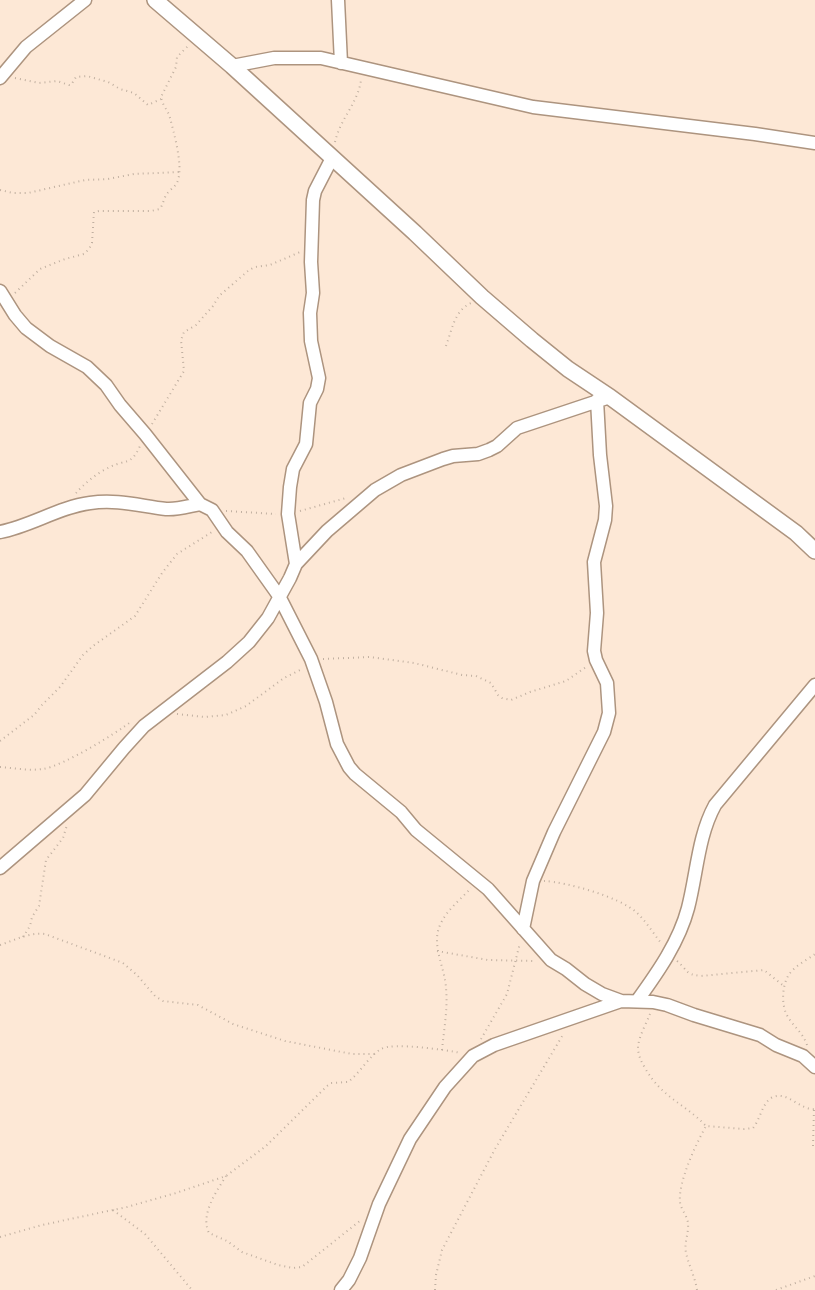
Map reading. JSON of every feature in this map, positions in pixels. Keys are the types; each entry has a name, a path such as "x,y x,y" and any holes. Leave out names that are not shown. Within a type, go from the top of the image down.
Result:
{"street":[{"path":"1,77 26,47 85,0"},
{"path":"155,0 232,66 415,233 482,297 568,369 603,398 796,533 815,550"},
{"path":"338,0 341,62"},
{"path":"232,66 274,58 321,58 533,107 815,143"},
{"path":"296,564 288,514 293,469 306,444 310,403 318,381 311,341 310,313 313,294 311,262 313,200 315,191 332,158"},
{"path":"3,296 15,315 36,336 88,368 106,386 200,504 212,510 227,532 247,551 279,596 312,661 326,702 337,744 349,767 355,774 378,791 401,812 416,830 488,890 550,960 602,994 621,1001"},
{"path":"0,868 85,795 144,726 227,662 249,642 268,618 296,564 309,548 346,513 375,490 401,475 449,457 478,454 490,450 498,446 517,428 603,398"},
{"path":"523,929 533,881 554,832 604,732 609,713 608,683 596,660 594,651 597,613 594,562 605,520 606,506 600,455 603,398"},
{"path":"0,532 26,526 74,505 93,502 123,502 168,509 200,504"},
{"path":"638,1001 669,954 682,926 688,908 703,833 715,805 815,685"},
{"path":"341,1290 349,1280 360,1258 379,1204 410,1139 445,1088 473,1056 494,1045 621,1001 638,1001 653,1002 760,1035 776,1045 803,1056 814,1064"}],"path":[{"path":"3,296 20,289 40,269 84,254 92,243 94,212 151,211 160,209 168,193 176,186 179,172 171,121 162,99 164,90 176,67 177,57 198,36"},
{"path":"332,158 337,133 356,100 360,89 363,68"},
{"path":"1,77 39,83 57,81 71,85 76,77 87,76 108,82 120,89 134,93 148,105 162,99"},
{"path":"0,190 13,193 28,193 85,180 108,179 134,174 179,172"},
{"path":"74,505 76,493 80,488 109,467 121,464 137,453 146,434 184,371 181,340 184,332 196,324 219,296 251,268 270,265 312,248"},
{"path":"446,346 458,312 464,306 482,297"},
{"path":"212,510 288,514 348,498"},
{"path":"0,741 34,715 60,687 83,655 135,616 162,573 177,554 222,525"},
{"path":"161,712 198,716 226,715 246,706 312,661 370,657 414,664 484,679 491,683 498,695 512,700 530,692 566,681 596,660"},
{"path":"0,767 30,770 46,769 70,758 123,728 139,715"},
{"path":"23,937 39,906 44,866 51,853 63,838 68,824 70,808"},
{"path":"442,1050 447,1008 446,986 437,951 440,924 478,881"},
{"path":"533,881 554,882 609,897 625,904 637,913 669,954 688,974 701,976 764,970 784,988"},
{"path":"0,1237 176,1193 226,1176 266,1146 327,1086 331,1083 348,1082 381,1049 388,1047 442,1050 473,1056 487,1026 507,994 523,929"},
{"path":"0,945 37,933 45,934 123,963 137,975 155,996 163,1001 198,1005 233,1024 260,1034 352,1054 375,1054"},
{"path":"437,951 488,960 515,962 550,960"},
{"path":"808,1047 800,1031 787,1016 783,1003 784,988 788,976 815,954"},
{"path":"653,1002 638,1045 638,1056 653,1082 668,1097 687,1109 706,1126 744,1129 753,1128 767,1103 772,1098 779,1096 793,1100 808,1109 815,1109 813,1146"},
{"path":"435,1290 436,1275 442,1250 520,1106 575,1017"},
{"path":"697,1290 686,1254 685,1243 688,1224 683,1213 680,1187 706,1126"},
{"path":"226,1176 206,1217 206,1226 209,1233 227,1241 242,1252 278,1265 302,1268 361,1220"},
{"path":"113,1210 145,1234 192,1290"},
{"path":"776,1290 815,1276"}]}
